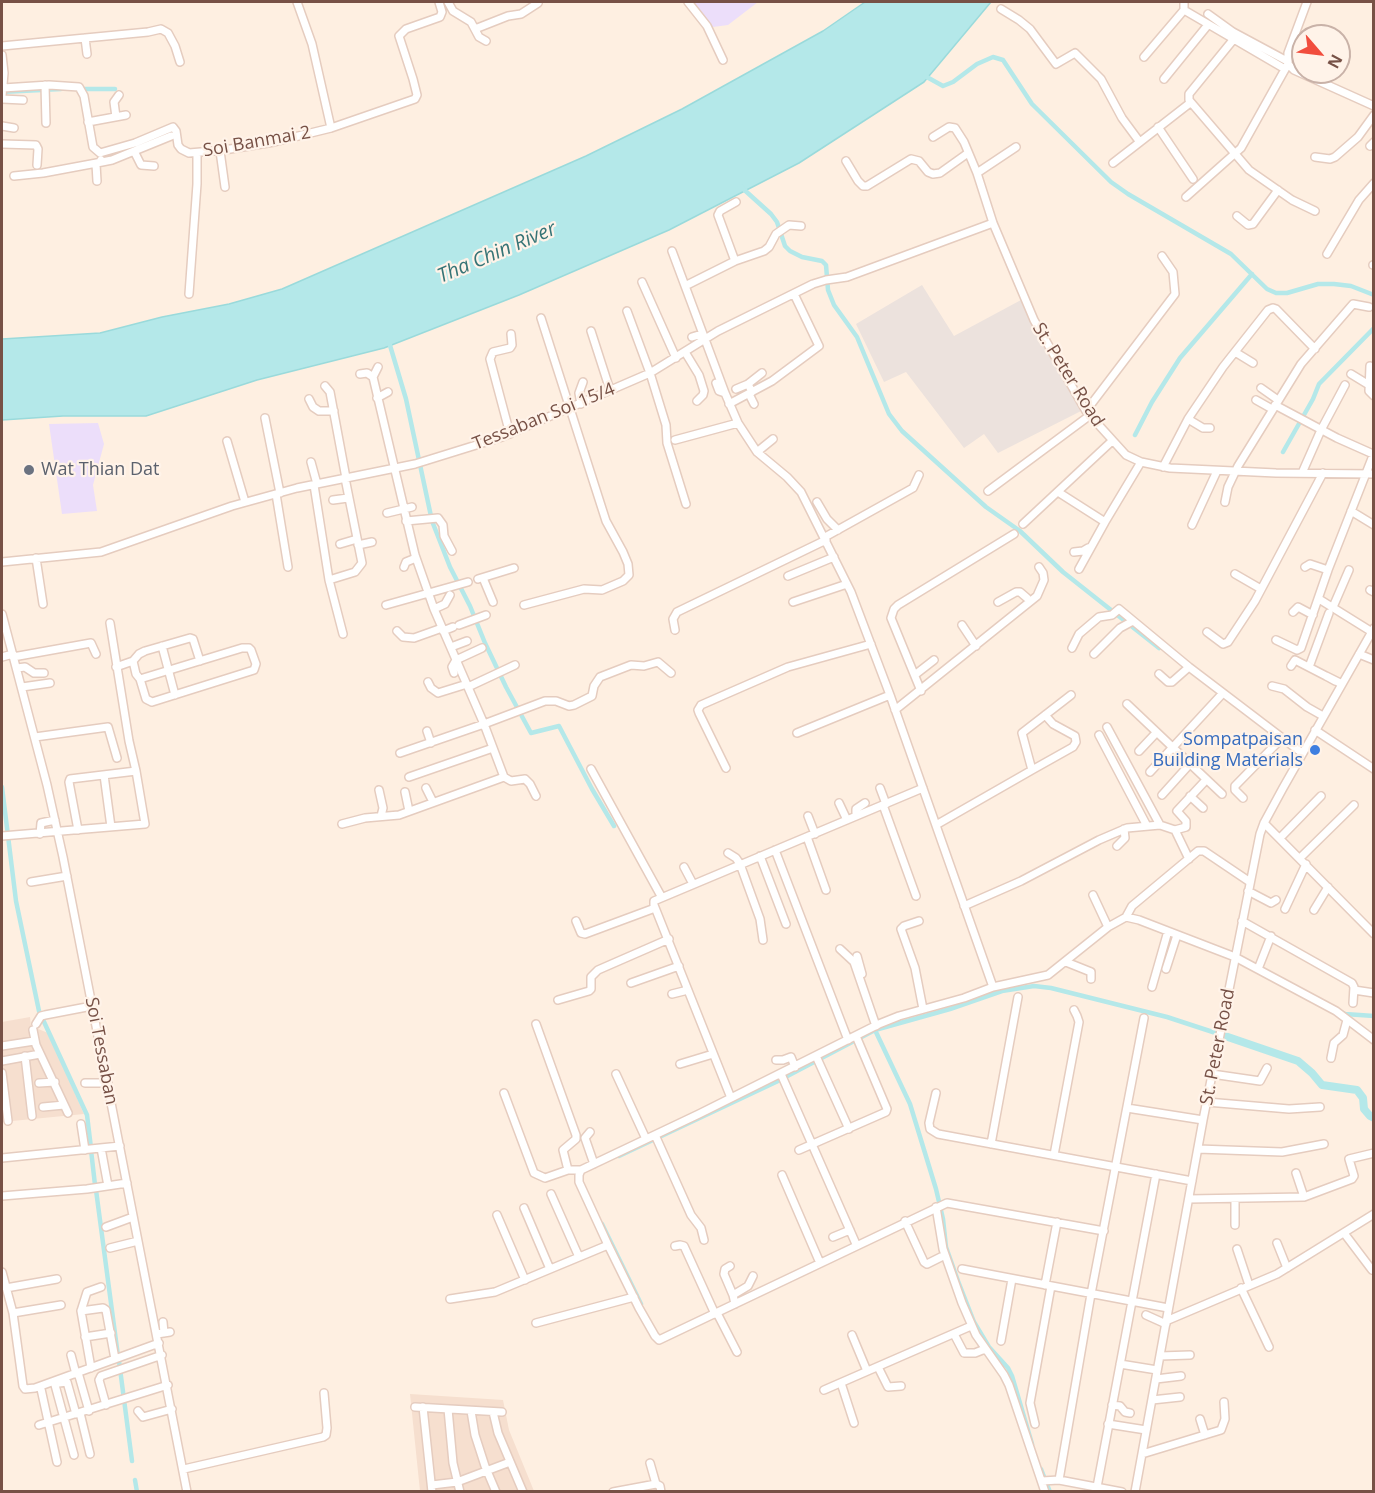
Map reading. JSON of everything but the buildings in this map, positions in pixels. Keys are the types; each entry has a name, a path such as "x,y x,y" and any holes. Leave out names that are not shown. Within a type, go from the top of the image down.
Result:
{"street":[{"path":"297,2 312,45 331,128"},
{"name":"Soi Banmai 2","path":"97,153 135,143 173,127 183,150 197,153 272,143 331,128 385,111 416,98 413,79 399,36 406,29 440,17 442,12 439,2"},
{"path":"448,2 453,11 468,19 479,37 486,41"},
{"path":"688,2 707,26 723,60"},
{"path":"1144,57 1184,10 1184,2"},
{"path":"1186,196 1235,154 1249,135 1287,65 1288,53 1307,2"},
{"path":"475,28 508,16 521,14 538,3"},
{"path":"1001,9 1030,29 1056,64 1075,53 1101,79 1122,118 1139,141"},
{"path":"1184,10 1233,40 1287,65"},
{"path":"1208,14 1294,70 1374,106"},
{"path":"1164,79 1207,26"},
{"path":"2,46 164,29 176,46 180,62"},
{"path":"84,38 87,54"},
{"path":"1233,40 1189,94 1190,103 1197,108 1249,170 1292,200 1315,211"},
{"path":"2,55 2,90"},
{"path":"2,90 45,85 79,87 84,96 93,147 99,163 97,181"},
{"path":"45,85 46,123"},
{"path":"2,90 23,100"},
{"path":"116,117 114,102 119,95"},
{"path":"1113,164 1139,141 1190,103"},
{"path":"88,122 126,115"},
{"path":"1315,157 1335,158 1358,137 1374,115"},
{"path":"2,126 14,128"},
{"name":"St. Peter Road","path":"933,137 952,127 955,128 977,173 993,223 1034,320 1088,413 1126,455 1163,467 1217,471 1370,474"},
{"path":"1158,127 1193,179"},
{"path":"14,176 99,163 171,136"},
{"path":"2,144 36,145 37,165"},
{"path":"977,173 1016,147"},
{"path":"134,151 141,165 154,166"},
{"path":"220,151 225,187"},
{"path":"189,294 197,153"},
{"path":"846,161 858,181 863,186 867,186 910,159 919,161 933,174 940,173 968,153"},
{"path":"1327,254 1359,200 1374,183"},
{"path":"1237,216 1248,225 1253,224 1278,190"},
{"path":"735,261 718,215 720,211 736,202"},
{"name":"Tessaban Soi 15/4","path":"2,562 110,549 245,502 316,484 415,464 510,434 650,373 685,352 703,336 794,294 993,223"},
{"path":"685,286 735,261 767,249 776,234 789,225 801,226"},
{"path":"672,251 738,423 757,452 801,492 847,584 896,710 993,987"},
{"path":"988,491 1088,413 1175,294 1173,272 1162,256"},
{"path":"642,282 676,358"},
{"path":"729,404 772,381 819,346 794,294"},
{"path":"1225,502 1235,471 1301,364 1353,304 1369,307"},
{"path":"1163,467 1188,419 1268,310 1276,309 1315,349"},
{"path":"627,311 666,425 667,443 686,504"},
{"path":"524,604 584,589 602,590 623,581 629,575 628,564 623,552 606,521 541,318"},
{"path":"591,331 610,390"},
{"path":"510,434 490,359 493,352 510,348 511,334"},
{"path":"692,338 703,336"},
{"path":"685,352 699,375 704,391 697,401"},
{"path":"1235,352 1253,363"},
{"path":"1370,366 1368,385 1370,393 1374,396"},
{"path":"378,367 373,377 377,398 406,521 428,594 484,724 504,777 511,781 525,779 536,796"},
{"path":"360,374 368,373 373,377"},
{"path":"735,389 748,384 762,373"},
{"path":"1351,374 1368,385"},
{"path":"581,404 579,393 583,382"},
{"path":"716,383 719,391 725,393"},
{"path":"748,384 754,404"},
{"path":"1302,473 1346,385"},
{"path":"325,386 330,392 334,411 348,498 362,563 356,572 329,580"},
{"path":"1261,388 1275,405"},
{"path":"377,398 388,392"},
{"path":"309,399 313,407 320,411 334,411"},
{"path":"1256,400 1275,405 1373,454 1370,474 1351,511 1300,649 1297,650 1276,640"},
{"path":"265,418 288,567"},
{"path":"1188,419 1203,428 1210,428"},
{"path":"675,440 738,423"},
{"path":"757,452 773,439"},
{"path":"227,441 245,502"},
{"path":"1023,524 1112,441"},
{"path":"311,462 329,580 343,634"},
{"path":"1079,569 1142,462"},
{"path":"1192,525 1217,471"},
{"path":"1207,632 1226,644 1261,590 1323,473"},
{"path":"675,630 673,619 677,612 826,539 914,488 919,475"},
{"path":"1058,492 1105,522"},
{"path":"333,500 348,498"},
{"path":"817,502 827,519 838,530"},
{"path":"387,513 412,507"},
{"path":"1351,511 1374,525"},
{"path":"406,521 438,518 452,550"},
{"path":"921,691 916,674 891,618 894,609 1014,534"},
{"path":"340,544 372,542"},
{"path":"1074,552 1090,547"},
{"path":"788,576 834,557"},
{"path":"36,558 43,604"},
{"path":"404,567 406,562 416,558"},
{"path":"1305,567 1310,564 1328,570"},
{"path":"896,710 1041,591 1044,580 1039,567"},
{"path":"493,602 481,578 514,568"},
{"path":"1309,667 1349,570"},
{"path":"1235,574 1261,590"},
{"path":"386,605 464,584"},
{"path":"793,602 847,584"},
{"path":"998,602 1016,592 1020,592 1028,600"},
{"path":"434,609 445,604 450,595"},
{"path":"1318,599 1331,610 1372,630"},
{"path":"1293,612 1297,607 1313,615"},
{"path":"1072,648 1079,634 1099,618 1119,609 1130,622 1302,753"},
{"name":"Soi Tessaban","path":"2,614 58,832 133,1217 164,1333 159,1343 187,1491"},
{"path":"396,631 403,637 414,638 456,626 480,616"},
{"path":"1094,654 1130,622"},
{"path":"6,836 145,824 110,623"},
{"path":"962,625 976,646"},
{"name":"St. Peter Road","path":"1135,1491 1203,1120 1248,891 1264,823 1323,716 1338,683 1359,654 1372,630"},
{"path":"116,667 133,661 139,654 191,638 200,661"},
{"path":"451,647 467,640"},
{"path":"2,657 91,644 96,654"},
{"path":"726,768 698,710 701,705 788,667 871,644"},
{"path":"162,646 175,695"},
{"path":"133,661 136,674 149,702 254,670 256,664 251,650 245,647 140,679"},
{"path":"454,673 452,666 456,660 482,648"},
{"path":"1359,654 1374,660"},
{"path":"916,674 934,660"},
{"path":"1292,666 1294,660 1338,683"},
{"path":"400,753 544,700 556,701 569,706 583,702 592,696 594,686 600,677 631,665 644,666 658,662 671,673"},
{"path":"428,682 431,688 438,693 467,686 515,665"},
{"path":"1159,674 1168,682 1172,682 1189,666"},
{"path":"17,668 25,667 34,673 44,673"},
{"path":"21,687 50,683"},
{"path":"1272,686 1284,689 1323,716"},
{"path":"1150,772 1223,693"},
{"path":"797,733 890,695"},
{"path":"1032,770 1021,735 1023,731 1071,695"},
{"path":"1127,704 1222,794"},
{"path":"936,825 1073,747 1076,742 1075,736 1053,724 1045,715"},
{"path":"35,737 108,727 117,758"},
{"path":"1107,727 1160,825"},
{"path":"1315,730 1374,769"},
{"path":"427,731 430,742"},
{"path":"1139,751 1156,733"},
{"path":"1099,735 1147,826"},
{"path":"1243,798 1235,790 1235,786 1281,739"},
{"path":"409,777 493,748"},
{"path":"1162,795 1190,765"},
{"path":"591,769 657,901 688,990 731,1098"},
{"path":"78,830 69,780 73,777 136,771"},
{"path":"104,775 111,827"},
{"path":"342,824 409,812 504,777"},
{"path":"964,906 1021,881 1124,829 1160,825 1175,830 1186,827 1186,821 1177,812 1206,780"},
{"path":"426,788 433,802"},
{"path":"880,788 916,896"},
{"path":"576,921 581,933 585,934 693,884 923,789"},
{"path":"379,790 383,808 381,816"},
{"path":"405,792 409,812"},
{"path":"1190,796 1203,808"},
{"path":"1280,838 1322,796"},
{"path":"838,803 847,820"},
{"path":"856,816 856,809 865,803"},
{"path":"1285,909 1303,861 1354,805"},
{"path":"808,816 815,834"},
{"path":"40,834 41,823 55,820"},
{"path":"1264,823 1374,934"},
{"path":"1117,846 1125,838 1124,829"},
{"path":"1175,830 1189,859"},
{"path":"807,837 826,890"},
{"path":"775,850 848,1040"},
{"path":"1126,918 1132,906 1198,850 1204,851 1250,882"},
{"path":"728,853 740,864 760,920 763,939"},
{"path":"760,856 786,924"},
{"path":"684,867 693,884"},
{"path":"31,882 67,876"},
{"path":"1314,910 1329,887"},
{"path":"1248,891 1271,903 1276,900"},
{"path":"1093,895 1108,927"},
{"path":"504,1093 534,1173 545,1178 568,1170 581,1170 646,1139 657,1138 795,1067 818,1060 848,1040 857,1040 877,1025 993,987 1048,975 1108,927 1126,918 1139,920 1235,957 1336,1011 1374,1040"},
{"path":"919,921 904,926 902,929 915,968 923,1009"},
{"path":"1242,921 1354,984 1353,1003"},
{"path":"1152,987 1168,932"},
{"path":"1166,969 1177,935"},
{"path":"1258,969 1271,936"},
{"path":"558,1000 589,991 591,977 598,970 669,939"},
{"path":"840,949 854,962 877,1025"},
{"path":"857,956 877,1025"},
{"path":"1066,962 1091,972 1091,979"},
{"path":"631,983 679,966"},
{"path":"672,994 688,990"},
{"path":"1354,990 1374,993"},
{"path":"991,1144 1018,997"},
{"path":"68,1113 34,1041 34,1027 43,1016 92,1006"},
{"path":"1054,1155 1079,1023 1074,1010"},
{"path":"1059,1480 1091,1294 1144,1018"},
{"path":"1331,1058 1334,1044 1343,1035 1347,1020"},
{"path":"536,1024 576,1135 576,1139 563,1150 568,1170"},
{"path":"799,1150 887,1110 857,1040"},
{"path":"2,1046 34,1041"},
{"path":"2,1061 40,1054"},
{"path":"680,1064 713,1054"},
{"path":"25,1056 32,1116"},
{"path":"776,1059 783,1060 790,1057 795,1067"},
{"path":"818,1060 849,1129"},
{"path":"1212,1074 1260,1081 1267,1068"},
{"path":"2,1073 8,1121"},
{"path":"616,1074 646,1139"},
{"path":"780,1074 856,1245"},
{"path":"39,1083 55,1082"},
{"path":"84,1083 108,1083"},
{"path":"936,1093 929,1123 932,1132 942,1136 1192,1181"},
{"path":"1207,1102 1289,1109 1320,1107"},
{"path":"43,1107 64,1105"},
{"path":"1127,1108 1203,1120"},
{"path":"81,1124 85,1150"},
{"path":"590,1132 585,1138 594,1164"},
{"path":"657,1138 691,1215 701,1228 704,1240"},
{"path":"1198,1149 1282,1152 1324,1144"},
{"path":"2,1158 120,1146"},
{"path":"101,1148 108,1186"},
{"path":"1188,1199 1304,1197 1352,1179 1350,1159 1374,1153"},
{"path":"581,1170 579,1182 634,1297 659,1340 947,1203 1104,1231"},
{"path":"1296,1173 1304,1197"},
{"path":"1097,1487 1156,1174"},
{"path":"782,1175 820,1263"},
{"path":"2,1196 126,1183"},
{"path":"551,1194 579,1257"},
{"path":"1235,1199 1235,1225"},
{"path":"937,1206 945,1255 971,1326 1009,1385 1046,1480 1045,1491"},
{"path":"524,1208 550,1269"},
{"path":"1146,1315 1166,1323 1287,1268 1374,1214"},
{"path":"497,1215 525,1280"},
{"path":"106,1227 133,1217"},
{"path":"905,1221 924,1262 927,1264 945,1255"},
{"path":"1035,1424 1030,1403 1057,1222"},
{"path":"833,1237 850,1230"},
{"path":"1344,1233 1372,1270"},
{"path":"110,1248 138,1240"},
{"path":"1277,1243 1287,1268"},
{"path":"450,1299 488,1294 609,1245"},
{"path":"675,1246 684,1246 737,1352"},
{"path":"1237,1249 1249,1285"},
{"path":"730,1266 723,1274 735,1304"},
{"path":"962,1269 1168,1308"},
{"path":"2,1272 13,1313 23,1386 26,1389 76,1376 159,1343"},
{"path":"733,1295 748,1286 753,1276"},
{"path":"6,1288 57,1279"},
{"path":"1001,1341 1012,1279"},
{"path":"90,1370 81,1311 87,1292 101,1287"},
{"path":"1241,1288 1269,1347"},
{"path":"536,1323 634,1297"},
{"path":"13,1313 61,1305"},
{"path":"1154,1319 1156,1306"},
{"path":"81,1311 103,1308 106,1310 115,1359"},
{"path":"163,1322 164,1333"},
{"path":"824,1390 971,1326"},
{"path":"85,1338 111,1333"},
{"path":"954,1334 965,1353 975,1353 986,1348"},
{"path":"852,1335 867,1371"},
{"path":"1160,1356 1190,1354"},
{"path":"71,1355 88,1411"},
{"path":"106,1406 99,1378 162,1355"},
{"path":"1120,1364 1157,1370"},
{"path":"878,1367 888,1387 901,1386"},
{"path":"1156,1379 1181,1376"},
{"path":"30,1393 67,1382 90,1454"},
{"path":"841,1383 854,1423"},
{"path":"55,1385 74,1455"},
{"path":"39,1425 168,1385"},
{"path":"41,1389 57,1462"},
{"path":"184,1469 323,1437 327,1428 324,1393"},
{"path":"1152,1400 1180,1397"},
{"path":"1142,1454 1204,1436 1223,1428 1224,1402"},
{"path":"1112,1405 1120,1406 1125,1412 1130,1413"},
{"path":"502,1412 419,1407 432,1488 457,1482 510,1462"},
{"path":"138,1411 141,1416 146,1417 172,1409"},
{"path":"448,1409 460,1491"},
{"path":"471,1411 473,1428 486,1471 496,1491"},
{"path":"493,1412 498,1433 523,1491"},
{"path":"1200,1419 1204,1436"},
{"path":"1108,1424 1146,1430"},
{"path":"650,1463 656,1484 660,1486 661,1491"},
{"path":"1046,1480 1059,1480 1122,1491"},
{"path":"614,1491 656,1484"}],"shaded area":[{"path":"692,2 758,2 728,25 713,27"},
{"path":"922,285 954,336 1021,300 1039,336 1083,410 998,453 984,434 964,448 906,372 884,382 856,324"},
{"path":"98,423 104,444 93,485 97,511 62,514 49,424"},
{"path":"30,1017 31,1026 48,1033 84,1114 2,1122 2,1022"},
{"path":"410,1394 503,1400 509,1430 534,1491 420,1491"}],"water":[{"name":"Tha Chin River","path":"865,2 991,2 924,82 799,163 669,230 519,295 384,348 257,380 146,416 63,416 2,420 2,339 100,333 162,317 229,304 282,289 586,156 682,109 823,31"}],"waterway":[{"path":"925,76 943,86 953,82 977,64 993,57 1003,60 1032,104 1111,182 1231,254 1267,289 1276,293 1287,293 1318,284 1334,284 1351,286 1374,295"},
{"path":"2,92 61,89"},
{"path":"78,89 115,89"},
{"path":"740,186 771,214 777,222 785,246 790,251 802,257 822,261 826,265 828,290 834,305 857,337 889,414 902,431 986,507 1020,531 1063,572 1159,648"},
{"path":"1135,435 1152,402 1180,358 1252,274"},
{"path":"1283,452 1319,384 1374,328"},
{"path":"389,342 406,399 432,521 450,567 470,606 485,643 531,733 559,726 614,826"},
{"path":"2,787 16,901 39,1011 87,1115 91,1148"},
{"path":"619,1156 776,1082 875,1030 950,1009 1002,991 1034,986 1051,988 1167,1017 1225,1036"},
{"path":"1341,1012 1374,1016"},
{"path":"875,1030 910,1104 936,1189 943,1219 946,1247 958,1281 974,1322 989,1347 1008,1368 1012,1376 1032,1444"},
{"path":"1225,1036 1298,1061 1322,1085 1357,1090 1363,1098 1364,1109 1374,1118"},
{"path":"91,1150 95,1185"},
{"path":"96,1190 118,1356"},
{"path":"602,1224 641,1304"},
{"path":"119,1361 132,1461"},
{"path":"1041,1469 1050,1492"},
{"path":"135,1480 137,1492"}],"place":[{"name":"Wat Thian Dat","path":"29,470"},
{"name":"Sompatpaisan Building Materials","path":"1315,750"}]}
